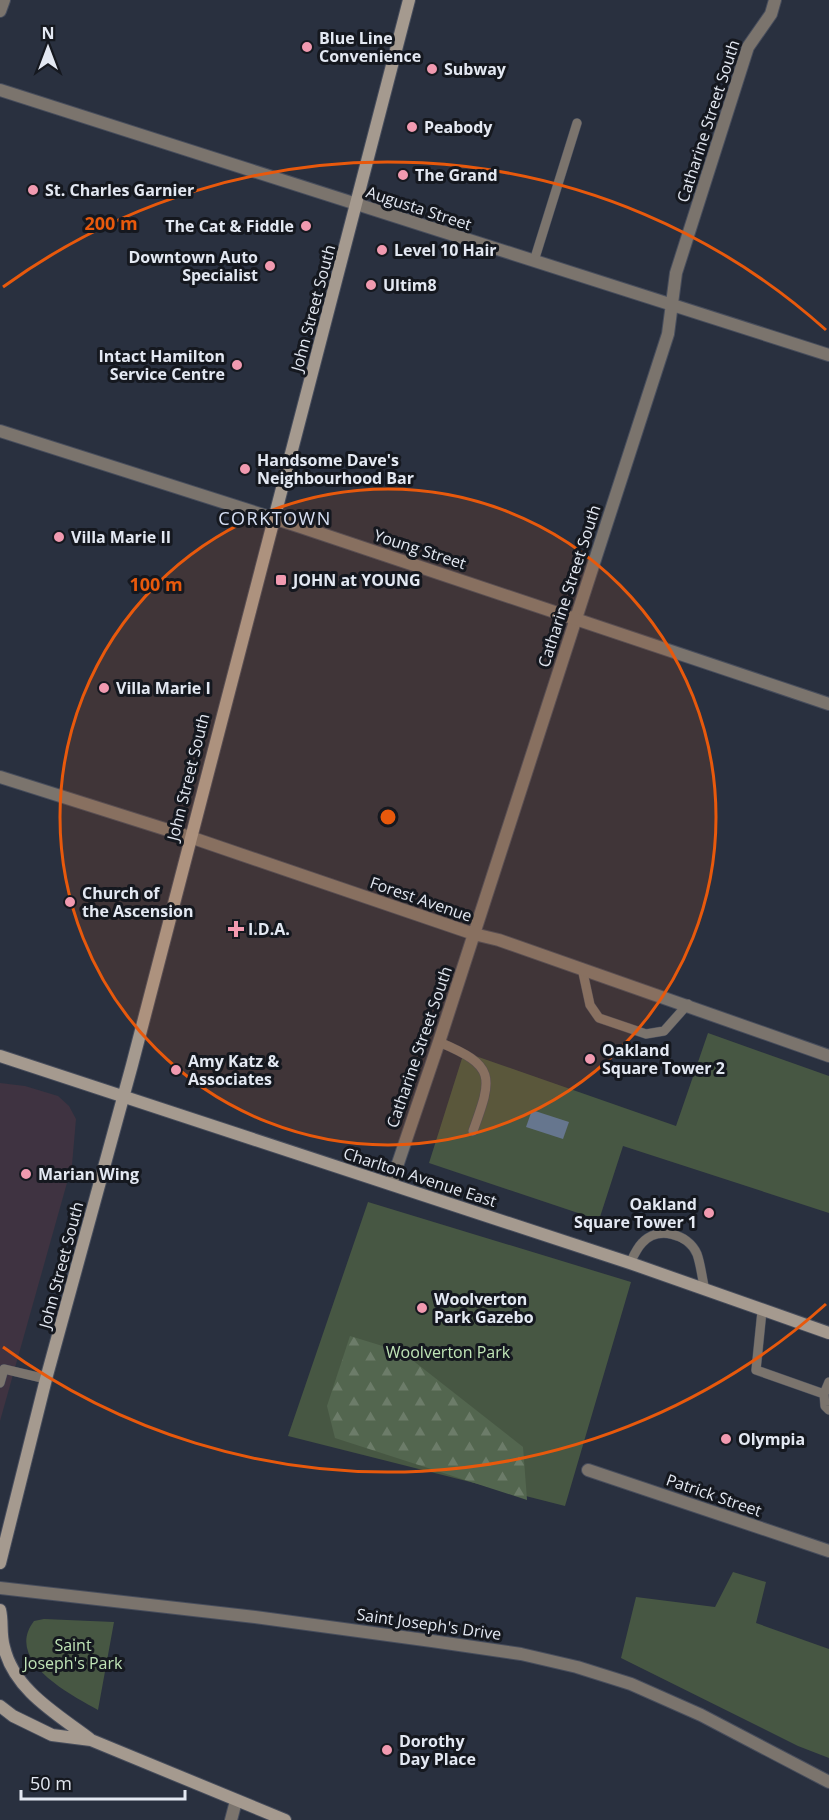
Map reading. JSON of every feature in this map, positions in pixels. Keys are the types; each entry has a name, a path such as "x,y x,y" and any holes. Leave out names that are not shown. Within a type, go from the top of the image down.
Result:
{"main road":[{"name":"John Street South","path":"0,1563 46,1378 70,1299 409,0"},
{"name":"Charlton Avenue East","path":"0,1056 630,1263 829,1333"},
{"path":"0,1610 4,1649 16,1674 42,1703 92,1740 285,1820"},
{"path":"0,1706 13,1716 52,1735 92,1740"}],"street":[{"path":"0,11 4,0"},
{"name":"Catharine Street South","path":"391,1184 668,334 676,273 748,47 771,14 775,0"},
{"name":"Augusta Street","path":"0,90 829,355"},
{"name":"Young Street","path":"0,431 576,618 829,704"},
{"name":"Forest Avenue","path":"0,777 190,837 474,934 499,940 688,1004 829,1056"},
{"name":"Patrick Street","path":"588,1470 829,1551"},
{"name":"Saint Joseph's Drive","path":"0,1587 255,1617 432,1641 521,1654 577,1667 632,1684 701,1715 829,1782"},
{"path":"0,1712 13,1716"},
{"path":"231,1820 236,1801"}],"lane":[{"path":"534,261 578,123"},
{"path":"582,968 590,1005 599,1018 646,1034 664,1031 688,1004"},
{"path":"439,1042 472,1056 482,1067 488,1084 473,1131"},
{"path":"630,1263 642,1242 665,1233 679,1236 690,1243 697,1253 705,1290"},
{"path":"762,1311 756,1370 824,1394"},
{"path":"0,1383 4,1369 46,1378"},
{"path":"829,1382 824,1394 825,1406 829,1410"}],"shaded area":[{"path":"0,1083 25,1086 58,1096 69,1106 76,1119 72,1165 0,1421"}],"green space":[{"path":"708,1033 829,1076 829,1213 623,1146 599,1220 429,1163 464,1052 676,1126"},
{"name":"Woolverton Park","path":"368,1202 631,1282 565,1506 288,1436"},
{"path":"350,1336 402,1352 523,1447 527,1500 335,1438 327,1406"},
{"path":"733,1572 766,1582 756,1623 829,1649 829,1758 798,1746 621,1658 636,1597 715,1607"},
{"name":"Saint Joseph's Park","path":"44,1619 114,1622 98,1710 57,1685 33,1662 27,1649 27,1635 34,1621"}],"water":[{"path":"532,1110 569,1122 563,1139 526,1127"}],"place":[{"name":"Blue Line Convenience","path":"307,47"},
{"name":"Subway","path":"432,69"},
{"name":"Peabody","path":"412,127"},
{"name":"The Grand","path":"403,175"},
{"name":"St. Charles Garnier","path":"33,190"},
{"name":"The Cat & Fiddle","path":"306,226"},
{"name":"Level 10 Hair","path":"382,250"},
{"name":"Downtown Auto Specialist","path":"270,266"},
{"name":"Ultim8","path":"371,285"},
{"name":"Intact Hamilton Service Centre","path":"237,365"},
{"name":"Handsome Dave's Neighbourhood Bar","path":"245,469"},
{"name":"Villa Marie II","path":"59,537"},
{"name":"JOHN at YOUNG","path":"281,580"},
{"name":"Villa Marie I","path":"104,688"},
{"name":"Church of the Ascension","path":"70,902"},
{"name":"I.D.A.","path":"236,929"},
{"name":"Oakland Square Tower 2","path":"590,1059"},
{"name":"Amy Katz & Associates","path":"176,1070"},
{"name":"Marian Wing","path":"26,1174"},
{"name":"Oakland Square Tower 1","path":"709,1213"},
{"name":"Woolverton Park Gazebo","path":"422,1308"},
{"name":"Olympia","path":"726,1439"},
{"name":"Dorothy Day Place","path":"387,1750"}],"district":[{"name":"CORKTOWN","path":"275,518"}]}
